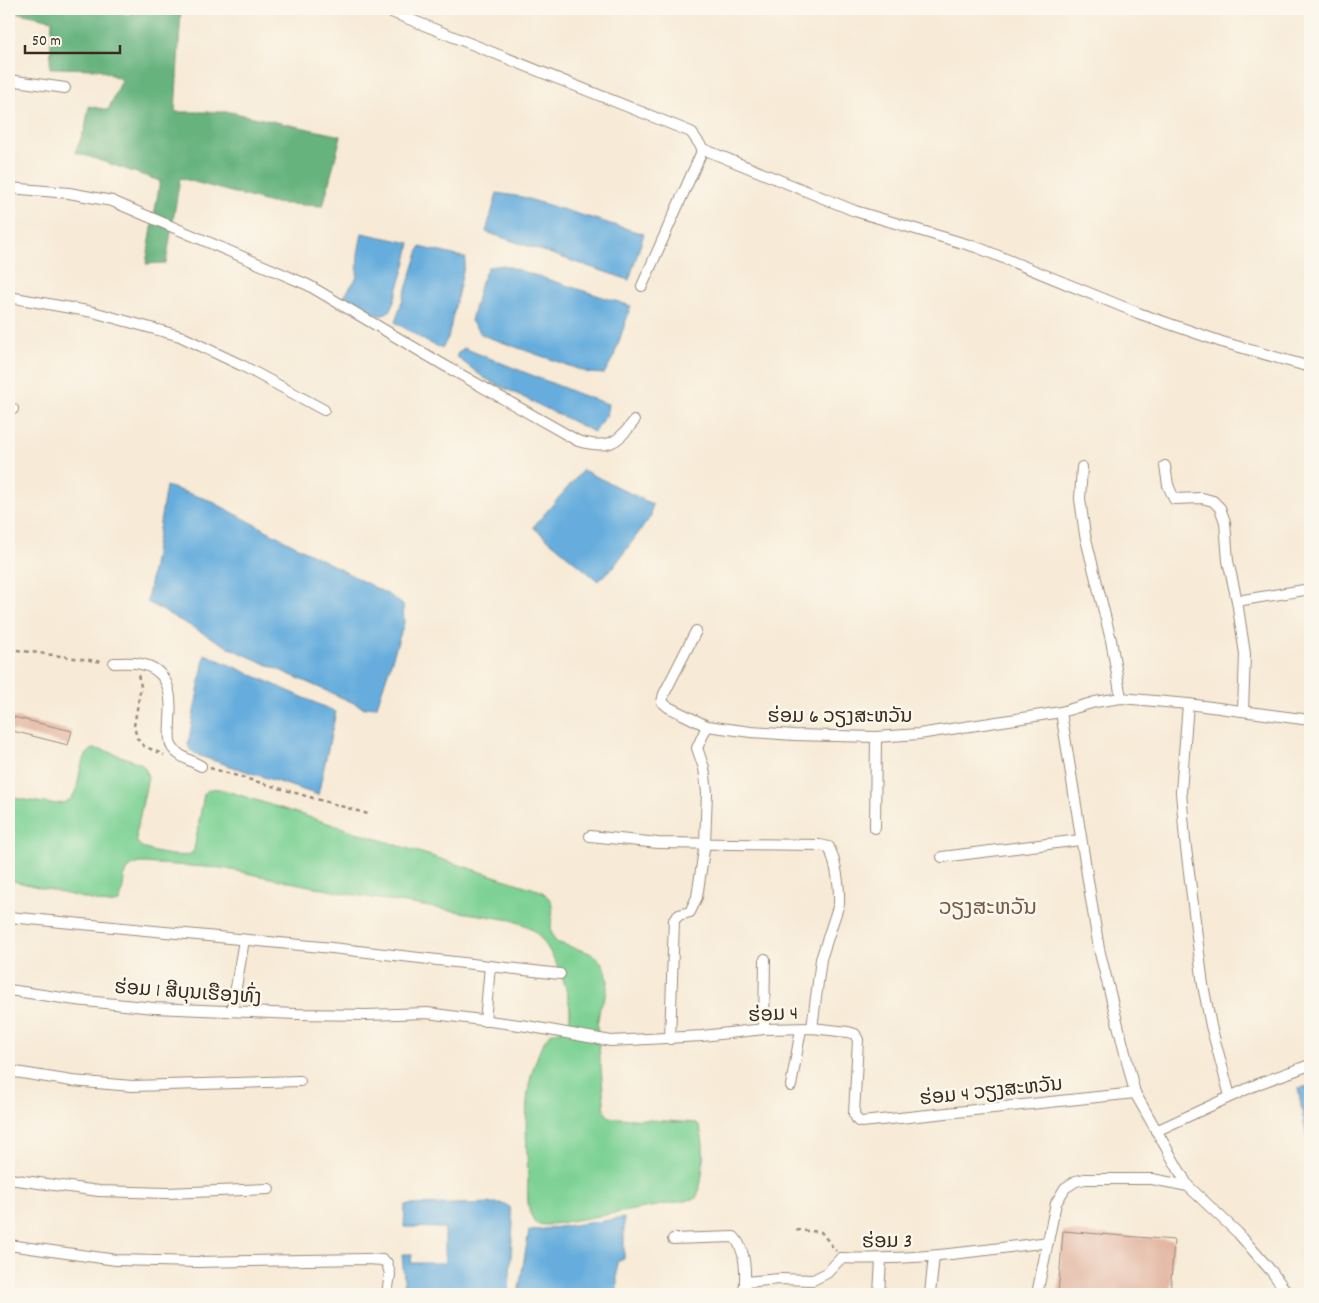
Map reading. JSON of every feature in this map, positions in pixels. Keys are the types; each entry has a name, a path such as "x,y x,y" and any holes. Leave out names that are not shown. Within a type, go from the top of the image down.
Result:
{"street":[{"path":"384,9 691,132 703,149 855,211 979,248 1138,314 1222,342 1310,367"},
{"path":"9,80 65,88"},
{"path":"642,286 703,149"},
{"path":"9,188 69,193 112,201 308,285 578,441 596,446 611,444 627,432 634,421"},
{"path":"9,297 93,312 180,336 244,366 324,410"},
{"path":"1165,466 1168,485 1174,499 1202,498 1212,501 1220,508 1225,522 1228,562 1237,601 1245,654 1244,711"},
{"path":"1082,467 1080,499 1084,535 1111,640 1121,698"},
{"path":"1237,601 1310,589"},
{"name":"ຮ່ອມ 6 ວຽງສະຫວັນ","path":"696,631 664,694 662,702 668,707 707,726 794,735 876,737 919,734 1061,712 1095,702 1121,698 1188,704 1310,720"},
{"path":"114,663 142,664 156,671 165,680 171,694 169,732 171,746 178,753 201,766"},
{"path":"1188,704 1181,792 1185,840 1203,985 1211,1026 1230,1096"},
{"path":"1061,712 1080,840 1099,948 1136,1093 1188,1186 1238,1233 1272,1272 1288,1294"},
{"path":"670,1039 674,920 679,915 690,912 697,896 705,843 708,792 704,768 697,748 707,726"},
{"path":"875,828 876,737"},
{"path":"590,836 658,844 820,845 829,847 840,896 839,904 821,959 791,1086"},
{"path":"942,857 1080,840"},
{"path":"9,917 560,974"},
{"path":"232,1011 244,940"},
{"path":"764,1029 765,960"},
{"path":"485,1020 490,966"},
{"name":"ຮ່ອມ 1 ສີບຸນເຮືອງທົ່ງ","path":"9,990 76,1000 154,1008 366,1015 427,1013 485,1020"},
{"name":"ຮ່ອມ 4","path":"485,1020 611,1041 670,1039 764,1029 848,1032 855,1034 858,1040 854,1114"},
{"path":"1156,1131 1260,1083 1310,1065"},
{"path":"9,1071 72,1081 132,1086 300,1081"},
{"name":"ຮ່ອມ 4 ວຽງສະຫວັນ","path":"854,1114 858,1121 862,1122 1136,1093"},
{"path":"9,1179 99,1191 167,1193 269,1189"},
{"path":"1037,1294 1059,1197 1065,1188 1076,1181 1085,1179 1152,1180 1188,1186"},
{"path":"673,1239 734,1237 742,1249 745,1282 744,1294"},
{"name":"ຮ່ອມ 3","path":"745,1282 780,1279 813,1280 827,1273 841,1258 881,1260 934,1256 1048,1242"},
{"path":"9,1246 116,1260 198,1262 367,1258 382,1260 387,1263 390,1274 387,1294"},
{"path":"930,1294 934,1256"},
{"path":"879,1294 881,1260"}],"path":[{"path":"796,1230 821,1232 841,1258"}],"green space":[{"path":"11,9 95,9 130,15 130,9 181,9 175,112 230,112 341,136 323,206 271,203 180,178 166,263 146,264 160,181 75,152 85,129 89,106 108,110 122,80 99,69 50,68 52,20 10,11"},
{"path":"93,749 104,750 140,763 145,768 148,777 136,834 137,842 146,849 169,855 189,855 194,850 204,794 211,789 218,789 541,891 552,903 551,928 556,942 593,954 606,971 608,982 606,995 600,1007 597,1025 605,1112 609,1117 697,1123 702,1138 703,1160 701,1182 696,1198 547,1225 537,1224 533,1219 529,1208 528,1196 527,1097 536,1060 545,1040 551,1034 566,1028 569,1022 570,1011 565,986 554,958 539,936 532,929 524,925 511,920 348,894 222,868 142,863 134,865 126,872 119,902 108,904 9,880 9,797 52,804 63,803 70,799 77,786 83,762 87,754"}],"water":[{"path":"497,193 522,197 644,234 629,280 486,232"},
{"path":"362,233 410,243 391,310 381,316 343,298 357,277 358,254"},
{"path":"420,247 466,258 448,338 442,348 427,342 395,322"},
{"path":"503,265 631,306 614,356 604,374 589,373 482,335 471,321 481,282 488,267"},
{"path":"464,348 608,404 607,414 594,432 484,378 457,357 457,354"},
{"path":"583,470 652,504 651,516 612,569 598,581 533,527"},
{"path":"166,486 209,500 389,595 403,605 404,623 377,706 365,708 232,649 147,602"},
{"path":"205,654 336,712 318,795 200,756 190,750 188,744"},
{"path":"1310,1086 1310,1159 1298,1088"},
{"path":"500,1203 510,1207 513,1223 509,1293 405,1293 402,1254 412,1254 411,1263 445,1263 445,1228 404,1227 405,1205"},
{"path":"624,1218 624,1259 617,1262 617,1294 518,1294 529,1231"}],"building":[{"path":"9,716 72,731 68,745 9,730"},
{"path":"1063,1231 1174,1240 1170,1294 1058,1294"}],"district":[{"name":"ວຽງສະຫວັນ","path":"988,906"}]}
